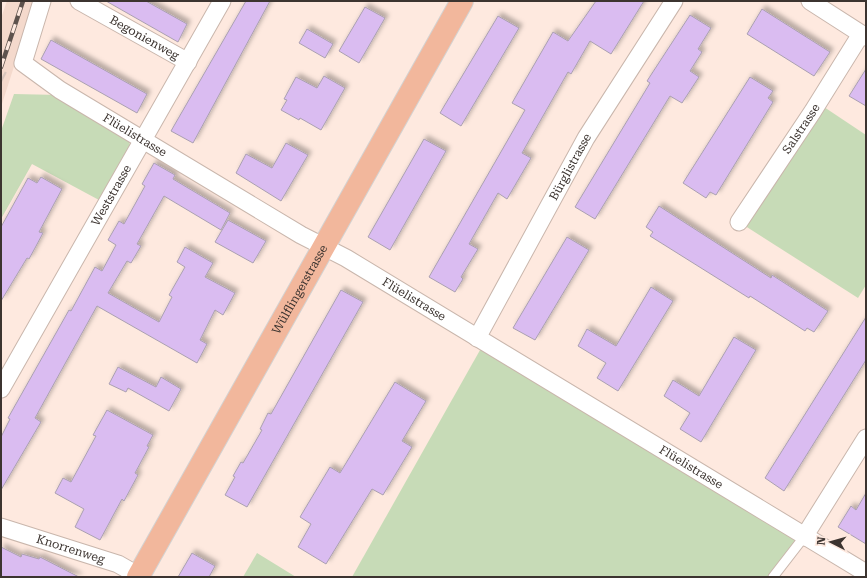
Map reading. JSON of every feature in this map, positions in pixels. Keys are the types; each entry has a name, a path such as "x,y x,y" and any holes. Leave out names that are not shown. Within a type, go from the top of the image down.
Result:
{"main road":[{"name":"Wülflingerstrasse","path":"138,576 462,1"}],"street":[{"name":"Flüelistrasse","path":"42,1 23,63 60,90 324,248 346,258 804,537 866,573"},
{"name":"Begonienweg","path":"80,1 188,62"},
{"name":"Weststrasse","path":"1,389 222,1"},
{"name":"Bürglistrasse","path":"477,338 586,138 674,1"},
{"path":"810,1 864,36"},
{"name":"Salstrasse","path":"739,222 864,36"},
{"path":"804,537 866,438"},
{"name":"Knorrenweg","path":"1,527 118,564 138,576"}],"lane":[{"path":"773,577 804,537"}],"shaded area":[{"path":"7,1 35,1 1,107 1,18"}],"green space":[{"path":"14,94 59,95 128,136 130,145 99,200 32,164 1,219 1,131"},
{"path":"818,103 866,135 866,285 858,298 739,222"},
{"path":"484,343 804,537 773,577 352,577"},
{"path":"257,553 296,577 243,577"}],"building":[{"path":"106,1 146,1 187,24 178,42"},
{"path":"246,1 270,1 193,143 171,131"},
{"path":"596,1 644,1 611,54 590,41 571,74 568,72 522,153 531,158 507,199 498,193 469,244 478,249 461,277 463,279 455,292 429,277 525,110 512,103 553,32 568,41"},
{"path":"365,7 385,18 359,63 339,51"},
{"path":"762,9 830,52 814,76 747,34"},
{"path":"690,15 711,28 698,49 702,52 690,71 699,77 682,103 670,96 595,219 575,207 650,83 647,81"},
{"path":"498,16 519,28 461,126 440,113"},
{"path":"307,29 333,44 325,58 299,43"},
{"path":"51,40 147,94 137,113 41,59"},
{"path":"866,69 866,106 849,96"},
{"path":"324,76 345,88 321,130 300,118 299,120 281,110 287,100 284,99 296,77 317,88"},
{"path":"750,77 773,91 768,98 773,102 716,195 710,192 706,198 683,183"},
{"path":"424,139 446,151 390,250 368,237"},
{"path":"286,143 308,155 281,201 236,173 246,154 272,168"},
{"path":"154,163 175,175 173,179 230,213 221,230 164,196 137,244 141,246 131,263 127,261 108,293 159,322 172,297 169,295 185,267 177,262 185,247 213,263 205,277 235,293 223,315 215,310 200,340 207,344 197,363 97,306 35,418 41,422 1,490 1,437 10,419 8,418 95,267 102,271 116,245 108,240 119,221 124,224 145,186 142,184"},
{"path":"41,177 62,189 39,232 43,233 35,248 29,259 27,258 1,301 1,227 28,178 37,183"},
{"path":"659,206 771,278 772,275 828,311 814,332 807,328 805,331 650,236 653,232 646,227"},
{"path":"228,220 266,241 253,263 215,242"},
{"path":"567,237 589,250 535,340 513,328"},
{"path":"651,287 673,301 618,391 597,378 606,363 578,346 587,329 616,346"},
{"path":"341,290 363,302 247,507 225,495 235,477 233,476 241,462 243,463 262,430 260,429 268,413 271,414"},
{"path":"866,317 866,360 784,491 765,478"},
{"path":"734,337 756,350 701,442 680,429 690,413 664,396 673,380 699,396"},
{"path":"118,367 156,387 161,377 181,389 169,411 128,388 126,392 109,384"},
{"path":"395,382 426,401 402,441 412,447 383,495 372,489 326,564 298,547 311,524 300,517 330,467 340,473"},
{"path":"107,410 153,435 147,446 149,447 135,473 138,475 124,501 122,499 100,540 75,527 84,509 55,493 63,478 71,482 96,436 93,435"},
{"path":"866,493 866,544 838,527 851,506 856,510"},
{"path":"1,547 21,557 22,554 39,559 40,557 79,577 1,577"},
{"path":"192,553 215,566 209,577 178,577"}],"railway":[{"path":"1,67 23,1"}]}
